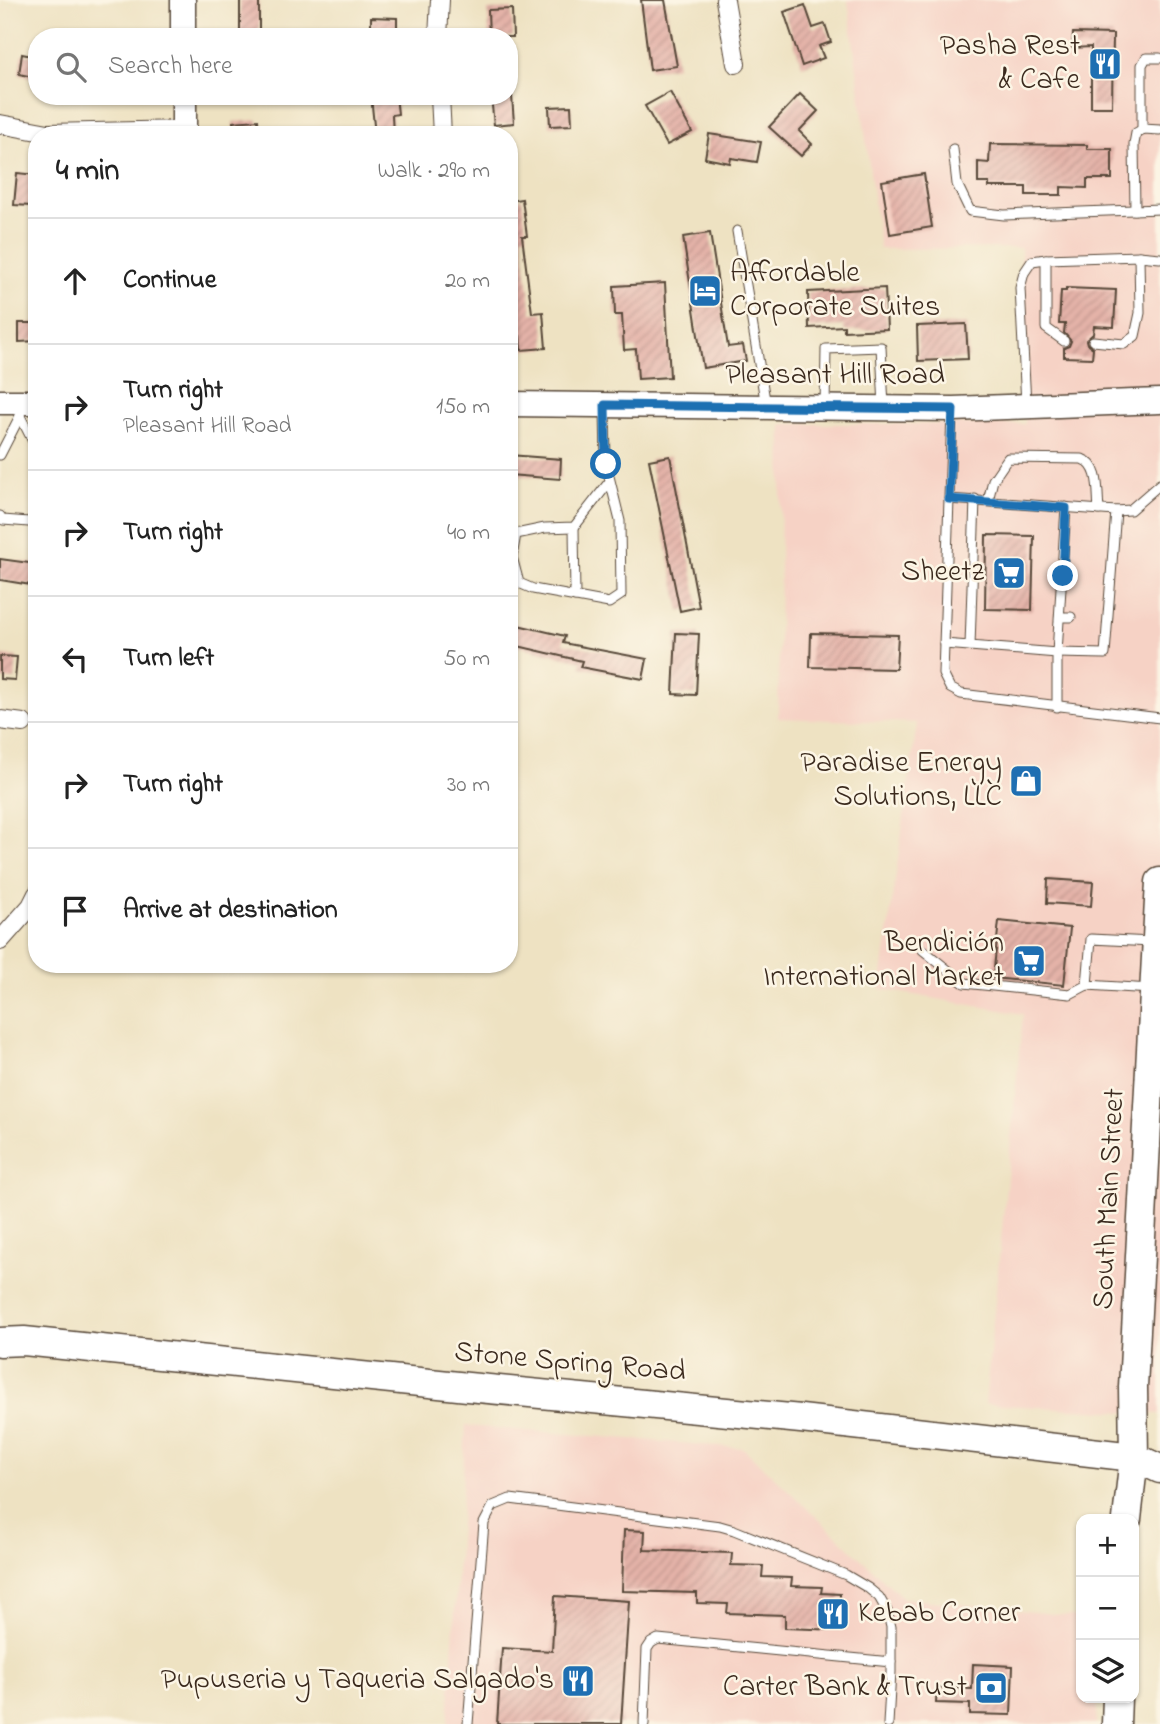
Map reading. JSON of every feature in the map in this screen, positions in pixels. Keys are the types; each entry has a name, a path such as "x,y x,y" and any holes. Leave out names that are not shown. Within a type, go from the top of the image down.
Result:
{"main road":[{"name":"South Main Street","path":"1129,1514 1147,1453 1133,1387 1153,1127 1154,989 1160,882"},
{"name":"Stone Spring Road","path":"0,1342 50,1343 1147,1453 1160,1469"},
{"path":"1116,1724 1117,1703"}],"street":[{"path":"183,0 183,28"},
{"path":"438,28 440,0"},
{"path":"725,0 736,64"},
{"path":"184,105 184,126"},
{"path":"440,105 442,126"},
{"path":"0,124 28,129"},
{"name":"Pleasant Hill Road","path":"518,404 953,409 1160,401"},
{"path":"0,720 23,723"},
{"path":"0,940 28,909"}],"lane":[{"path":"1142,130 1142,65 1146,58 1160,58"},
{"path":"1135,210 1136,133 1142,130 1160,130"},
{"path":"953,149 957,184 970,211 1004,215 1160,209"},
{"path":"737,231 766,408"},
{"path":"1093,341 1124,344 1135,336 1140,313 1139,256"},
{"path":"1026,406 1020,288 1024,273 1032,261 1139,256 1160,258"},
{"path":"1046,259 1046,328 1064,341"},
{"path":"825,408 826,349 881,347 884,408"},
{"path":"518,579 519,583 533,589 609,603 621,595 620,521 606,464 605,405"},
{"path":"20,406 28,426"},
{"path":"0,455 20,406"},
{"path":"953,409 943,676 947,686 956,692 1057,707 1160,718"},
{"path":"988,500 993,480 1007,458 1082,459 1090,462 1095,471 1099,510"},
{"path":"575,597 574,527 610,481"},
{"path":"949,499 1116,512 1130,510 1160,484"},
{"path":"970,646 975,499"},
{"path":"1057,707 1061,593 1067,576 1070,538 1066,508"},
{"path":"944,644 1105,654 1116,512"},
{"path":"0,516 3,520 28,522"},
{"path":"518,534 545,528 574,527"},
{"path":"1100,542 1112,543"},
{"path":"1099,561 1111,563"},
{"path":"1098,580 1110,581"},
{"path":"1061,593 1072,593"},
{"path":"1097,597 1109,598"},
{"path":"1060,617 1071,617"},
{"path":"1097,619 1108,620"},
{"path":"1087,985 1091,939 1157,942"},
{"path":"923,950 964,983 1070,994 1087,985 1154,989"},
{"path":"468,1724 484,1522 490,1509 506,1500 720,1526 846,1575 879,1597 887,1611 891,1627 888,1724"},
{"path":"643,1724 647,1649 658,1639 891,1662"}],"shaded area":[{"path":"848,0 1160,0 1160,1414 985,1404 1023,1014 880,989 917,723 778,718 782,424 1025,424 1021,248 880,249"},
{"path":"466,1426 743,1448 903,1598 1076,1616 1076,1703 1098,1703 1096,1724 448,1724"}],"building":[{"path":"240,0 259,0 259,28 240,28"},
{"path":"641,0 665,0 677,66 650,70"},
{"path":"805,5 813,28 825,24 831,42 819,46 824,58 802,66 784,12"},
{"path":"512,9 513,28 489,28 488,10"},
{"path":"371,17 397,18 397,28 371,28"},
{"path":"1073,33 1113,34 1112,107 1091,107 1091,47 1072,48"},
{"path":"22,54 28,55 28,76 19,74"},
{"path":"670,92 692,132 667,145 645,106"},
{"path":"800,94 818,111 799,131 812,144 801,156 769,127"},
{"path":"372,105 397,105 398,114 392,115 393,126 374,126"},
{"path":"492,105 513,105 514,123 494,125"},
{"path":"571,106 572,125 550,126 549,107"},
{"path":"258,120 258,126 233,126 233,122"},
{"path":"709,134 761,142 757,162 731,158 730,163 705,158"},
{"path":"990,144 1087,145 1087,149 1112,149 1112,179 1087,179 1087,188 1061,187 1061,195 1026,195 1026,187 989,187 989,183 978,183 978,162 989,163"},
{"path":"17,173 28,174 28,206 14,205"},
{"path":"924,174 932,227 890,234 882,181"},
{"path":"522,199 527,236 522,236 532,313 543,312 546,348 521,350 518,336 518,200"},
{"name":"Affordable Corporate Suites","path":"710,233 728,347 743,345 746,361 703,368 683,237"},
{"path":"665,283 670,377 638,379 636,349 624,350 622,315 615,315 614,286"},
{"path":"885,288 887,329 844,331 844,326 809,328 808,292"},
{"path":"1066,288 1116,290 1114,327 1094,326 1093,334 1086,340 1093,348 1092,358 1064,357 1064,348 1069,346 1071,341 1064,333 1065,324 1059,324 1061,291 1066,291"},
{"path":"19,323 28,323 28,342 19,342"},
{"path":"966,324 968,359 918,361 917,326"},
{"path":"518,456 561,459 560,479 518,476"},
{"path":"670,456 699,607 680,611 649,460"},
{"name":"Sheetz","path":"986,535 1034,536 1032,610 985,609"},
{"path":"0,559 28,563 28,585 0,580"},
{"path":"518,625 565,636 563,643 647,659 643,679 580,667 582,661 518,646"},
{"path":"676,633 699,634 696,695 673,694"},
{"path":"811,633 898,635 896,669 810,667"},
{"path":"0,656 17,657 15,680 0,679"},
{"path":"1048,879 1093,882 1091,906 1047,903"},
{"path":"999,921 1070,928 1064,985 993,978"},
{"path":"624,1530 645,1531 644,1550 732,1553 731,1565 763,1566 762,1577 792,1578 791,1586 822,1587 821,1593 840,1594 839,1630 785,1628 785,1615 727,1613 728,1604 697,1603 697,1593 622,1591"},
{"path":"555,1596 629,1601 621,1724 497,1724 502,1648 552,1651"},
{"path":"973,1664 1013,1666 1011,1715 970,1714 970,1704 936,1703 937,1688 972,1689"}],"place":[{"name":"Pasha Rest & Cafe","path":"1105,64"},
{"name":"Affordable Corporate Suites","path":"705,291"},
{"name":"Sheetz","path":"1009,573"},
{"name":"Paradise Energy Solutions, LLC","path":"1026,781"},
{"name":"Bendición International Market","path":"1029,961"},
{"name":"Kebab Corner","path":"833,1614"},
{"name":"Pupuseria y Taqueria Salgado's","path":"578,1681"},
{"name":"Carter Bank & Trust","path":"991,1688"}],"route":[{"path":"606,464 605,405 953,409 949,499 1066,508 1063,576"}]}
